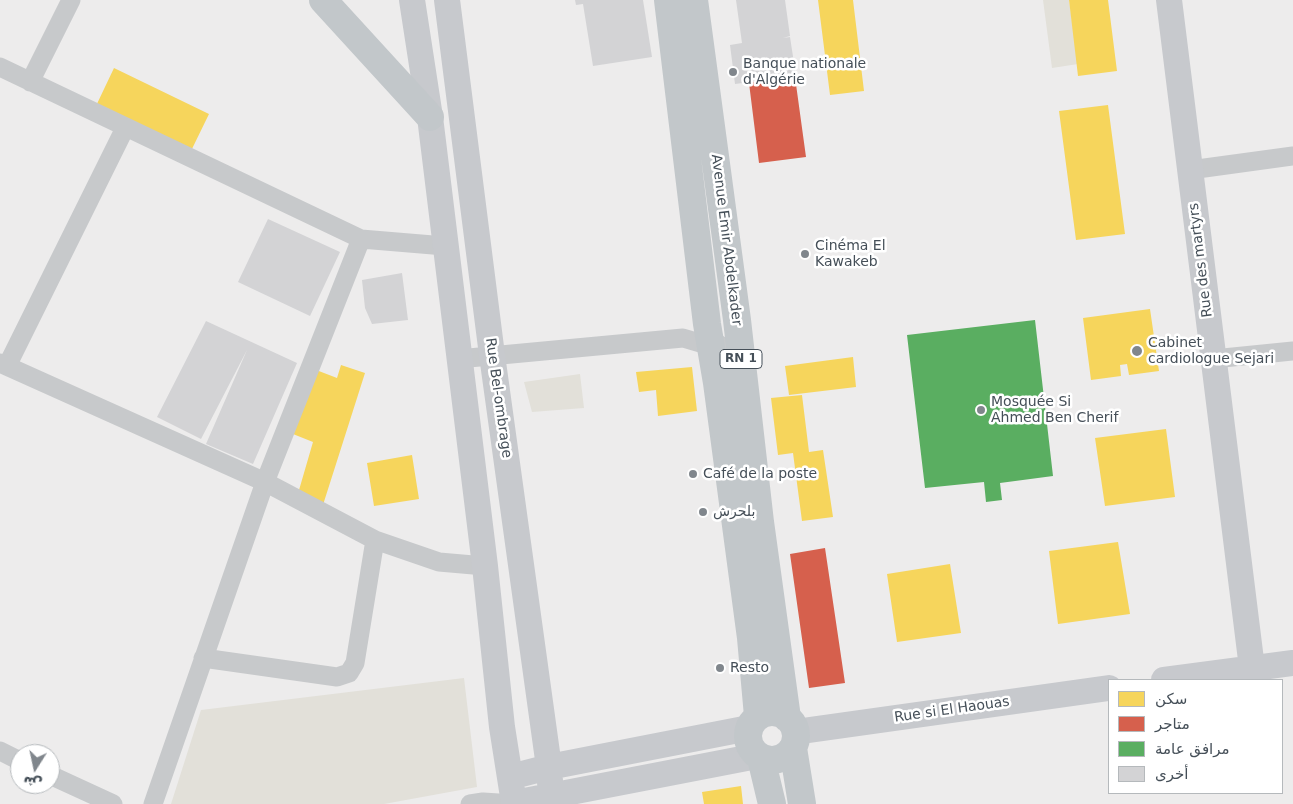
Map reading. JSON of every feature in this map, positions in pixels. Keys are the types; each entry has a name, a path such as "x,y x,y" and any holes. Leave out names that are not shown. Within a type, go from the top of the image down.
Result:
{"main road":[{"path":"323,0 430,117"},
{"name":"Avenue Emir Abdelkader","path":"668,0 709,335 752,638 754,722"},
{"name":"Avenue Emir Abdelkader","path":"694,0 750,421 760,522 802,804"},
{"path":"759,757 775,760 782,758 792,733 780,714 773,712 765,713 754,722 748,743 759,757 772,804"}],"street":[{"path":"30,82 71,0"},
{"path":"412,0 430,117 458,359 485,566 502,727 514,804"},
{"name":"Rue Bel-ombrage","path":"447,0 492,355 549,767 551,800"},
{"name":"Rue des martyrs","path":"1169,0 1252,668"},
{"path":"0,67 361,239 445,246"},
{"path":"125,128 4,364 265,482 375,540 439,562 485,566"},
{"path":"1190,170 1293,156"},
{"path":"153,804 265,482 361,239"},
{"path":"458,359 738,332"},
{"path":"1213,359 1293,351"},
{"path":"203,658 337,677 350,674 355,663 375,540"},
{"path":"1171,679 1293,663"},
{"name":"Rue si El Haouas","path":"792,733 1108,688"},
{"path":"476,803 510,777 754,722"},
{"path":"476,803 514,804 551,800 759,757"},
{"path":"60,780 113,804"}],"shaded area":[{"path":"1043,0 1069,0 1078,64 1052,68"},
{"path":"580,374 584,408 532,412 524,382"},
{"path":"464,678 477,787 384,804 171,804 201,710"}],"building: سكن":[{"path":"818,0 853,0 864,91 830,95"},
{"path":"1069,0 1108,0 1117,71 1078,76"},
{"path":"114,68 209,114 190,153 95,108"},
{"path":"1108,105 1125,234 1076,240 1059,111"},
{"path":"1150,309 1159,371 1129,375 1127,364 1120,365 1121,376 1091,380 1083,318"},
{"path":"853,357 856,387 789,395 785,366"},
{"path":"341,365 365,373 322,508 297,497 313,442 288,432 311,368 337,378"},
{"path":"692,367 697,411 658,416 656,390 639,392 636,372"},
{"path":"802,395 809,452 823,450 833,517 802,521 793,453 778,455 771,398"},
{"path":"1166,429 1175,497 1105,506 1095,438"},
{"path":"412,455 419,499 374,506 367,463"},
{"path":"1118,542 1130,614 1058,624 1049,551"},
{"path":"950,564 961,633 897,642 887,574"},
{"path":"741,786 743,804 704,804 702,792"}],"building: متاجر":[{"path":"795,77 806,157 759,163 749,83"},
{"path":"825,548 845,683 809,688 790,554"}],"building: مرافق عامة":[{"name":"Mosquée Si Ahmed Ben Cherif","path":"1035,320 1053,476 1000,483 1002,500 986,502 984,482 925,488 907,335"}],"building: أخرى":[{"path":"575,0 643,0 652,57 593,66 583,4 576,5"},
{"path":"736,0 785,0 790,36 783,38 790,37 796,76 735,84 730,45 742,43"},
{"path":"268,219 340,252 310,316 238,282"},
{"path":"402,273 408,320 372,324 365,308 362,280"},
{"path":"206,321 297,363 253,464 206,444 247,350 201,439 157,417"}],"place":[{"name":"Banque nationale d'Algérie","path":"733,72"},
{"name":"Cinéma El Kawakeb","path":"805,254"},
{"name":"Cabinet cardiologue Sejari","path":"1137,351"},
{"name":"Mosquée Si Ahmed Ben Cherif","path":"981,410"},
{"name":"Café de la poste","path":"693,474"},
{"name":"بلحرش","path":"703,512"},
{"name":"Resto","path":"720,668"}]}
